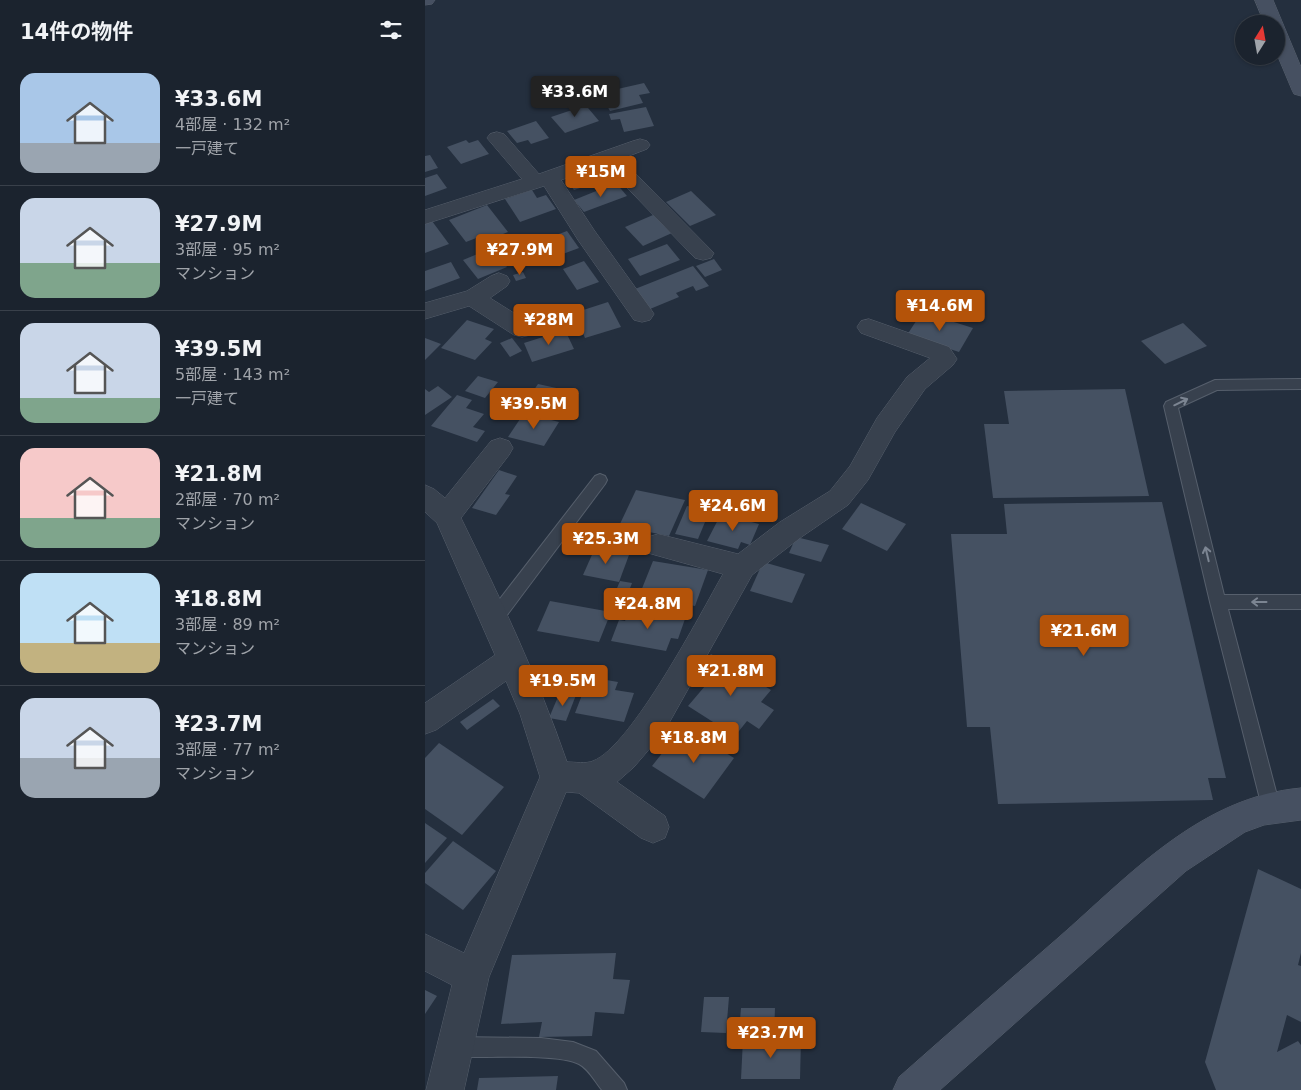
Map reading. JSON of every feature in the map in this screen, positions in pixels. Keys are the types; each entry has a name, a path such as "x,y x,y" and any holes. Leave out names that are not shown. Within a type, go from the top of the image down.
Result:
{"street":[{"path":"1265,0 1271,15"},
{"path":"1285,51 1301,90"},
{"path":"497,138 542,179 586,235 642,314"},
{"path":"425,217 609,158 640,145"},
{"path":"609,158 703,253"},
{"path":"425,311 456,301 473,298 499,281"},
{"path":"473,298 522,329 559,320"},
{"path":"570,777 603,774 637,742 653,722 742,567 790,530 839,498 859,473 885,425 916,383 945,359 941,352 869,327"},
{"path":"435,505 500,448"},
{"path":"435,505 465,463"},
{"path":"435,505 495,618 535,714 570,777 653,827"},
{"path":"658,545 742,567"},
{"path":"425,720 512,660"},
{"path":"445,1090 472,976 507,898 570,777"},
{"path":"912,1090 1174,859 1216,828 1286,806"},
{"path":"425,952 472,976"}],"lane":[{"path":"1286,806 1218,602 1171,406 1215,385 1301,384"},
{"path":"495,618 601,480"},
{"path":"1218,602 1301,602"},
{"path":"455,1047 543,1049 580,1054 595,1062 610,1086 617,1090"}],"building":[{"path":"644,83 650,93 639,95 643,103 610,111 600,93"},
{"path":"583,102 599,121 565,133 551,117 575,109 572,105"},
{"path":"646,107 654,126 624,132 620,119 611,120 609,114"},
{"path":"536,121 549,138 531,144 528,140 517,143 507,131"},
{"path":"466,140 469,143 478,140 489,154 461,164 447,147"},
{"path":"430,155 438,168 425,172 425,156"},
{"path":"602,166 610,178 574,190 565,178"},
{"path":"437,174 447,188 425,196 425,178"},
{"path":"616,183 627,196 584,212 574,200"},
{"path":"532,190 537,198 546,195 556,209 520,222 505,199"},
{"path":"691,191 716,215 690,226 666,202"},
{"path":"487,205 508,232 488,240 484,235 466,242 449,220"},
{"path":"653,215 672,233 643,246 625,227"},
{"path":"432,221 449,244 425,253 425,224"},
{"path":"567,231 579,248 552,258 540,241"},
{"path":"529,238 542,258 517,267 504,246"},
{"path":"667,244 680,260 640,276 628,259"},
{"path":"492,248 507,267 478,279 463,260"},
{"path":"714,259 722,270 705,277 696,266"},
{"path":"584,261 599,282 577,290 563,269"},
{"path":"451,262 460,278 425,291 425,271"},
{"path":"693,266 709,286 696,291 693,286 676,293 679,297 650,309 635,289"},
{"path":"523,272 526,278 516,281 513,275"},
{"path":"608,302 621,327 585,338 574,313"},
{"path":"922,312 973,328 959,352 907,335"},
{"path":"467,320 494,329 485,339 492,342 475,360 441,348"},
{"path":"1183,323 1207,346 1165,364 1141,341"},
{"path":"565,330 574,349 532,362 524,343"},
{"path":"425,338 441,344 425,360"},
{"path":"512,338 522,351 510,357 500,343"},
{"path":"478,376 498,382 485,398 465,391"},
{"path":"538,384 579,393 562,420 520,410"},
{"path":"438,386 452,397 425,415 425,389 429,392"},
{"path":"1125,389 1149,496 993,498 984,424 1009,424 1004,391"},
{"path":"457,395 472,400 466,408 484,414 473,427 485,431 477,442 431,426"},
{"path":"524,413 559,422 544,446 508,437"},
{"path":"499,470 517,476 505,494 510,495 496,515 472,508"},
{"path":"636,490 685,500 669,536 619,526"},
{"path":"1162,502 1226,778 1208,778 1213,800 998,804 990,727 967,727 951,534 1007,534 1004,504"},
{"path":"861,503 906,524 887,551 842,529"},
{"path":"687,506 710,510 698,539 675,534"},
{"path":"721,514 759,524 750,545 741,542 738,549 707,541"},
{"path":"796,537 829,545 821,562 789,553"},
{"path":"595,548 629,555 619,582 583,575"},
{"path":"653,561 708,570 695,606 639,596"},
{"path":"763,562 805,574 792,603 750,591"},
{"path":"620,581 632,583 627,596 615,593"},
{"path":"550,601 611,612 599,642 537,631"},
{"path":"630,609 685,619 678,639 671,638 666,651 611,641 619,620 625,621"},
{"path":"711,654 771,690 761,702 774,710 759,729 747,721 735,736 688,706 711,679 697,671"},
{"path":"589,677 618,682 615,690 634,693 624,722 575,713"},
{"path":"560,692 576,695 566,721 549,718"},
{"path":"493,699 500,706 467,730 460,722"},
{"path":"695,734 734,758 704,799 652,766 675,737 687,744"},
{"path":"439,743 504,787 462,835 425,809 425,758"},
{"path":"425,823 447,838 425,863"},
{"path":"453,841 496,871 463,910 425,883 425,873"},
{"path":"1258,869 1301,889 1301,953 1298,965 1301,966 1301,1022 1287,1015 1277,1052 1298,1041 1301,1045 1301,1090 1216,1090 1205,1062"},
{"path":"616,953 613,979 630,980 624,1014 595,1012 592,1036 539,1037 542,1022 501,1024 512,955"},
{"path":"425,990 437,996 425,1014"},
{"path":"704,997 729,997 726,1033 701,1032"},
{"path":"741,1008 775,1008 774,1034 739,1033"},
{"path":"801,1038 800,1079 741,1079 743,1039"},
{"path":"558,1076 556,1090 477,1090 479,1078"}]}
